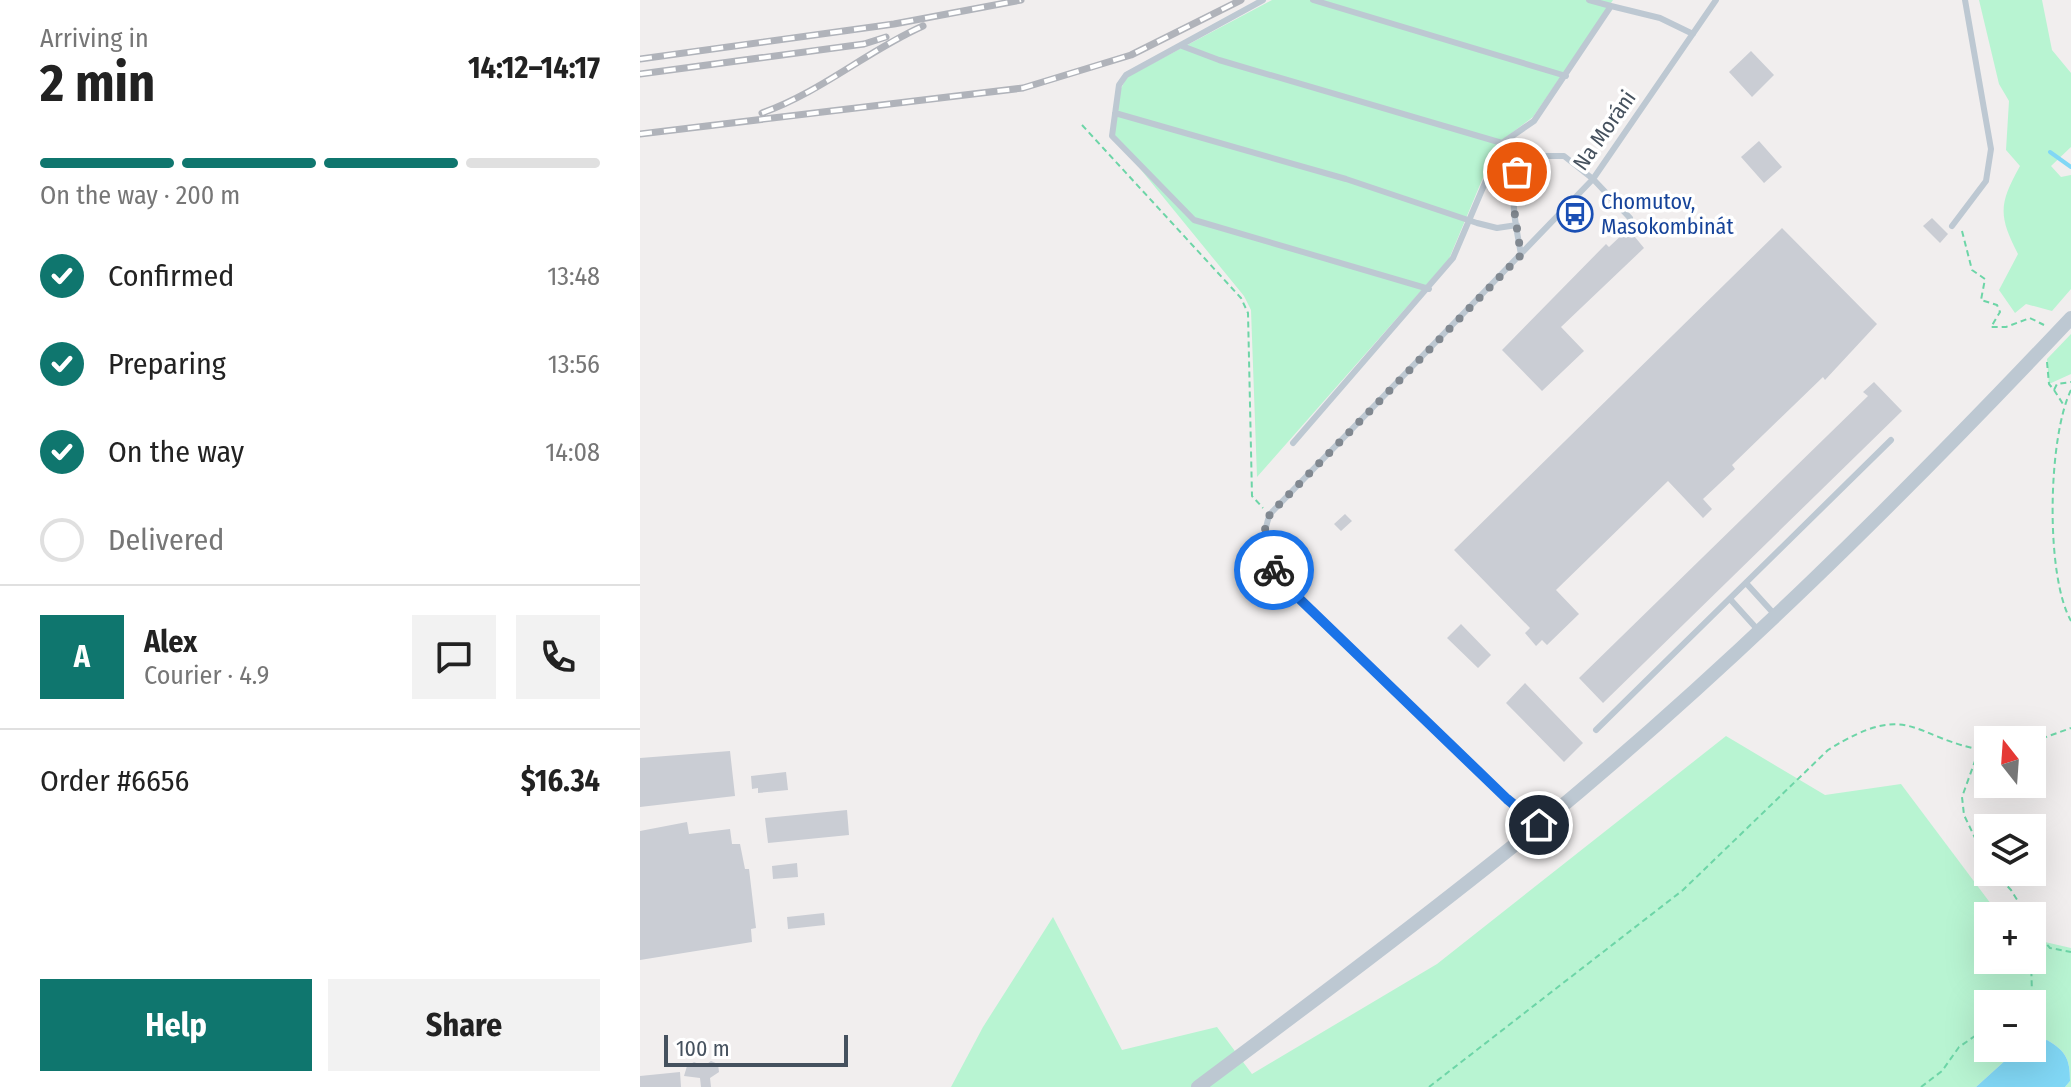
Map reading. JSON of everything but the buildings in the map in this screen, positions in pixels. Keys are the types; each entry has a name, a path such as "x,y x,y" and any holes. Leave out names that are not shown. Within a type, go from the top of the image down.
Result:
{"street":[{"path":"1198,1087 1539,825 1775,615 1895,501 2071,318"}],"lane":[{"path":"1263,0 1126,75 1119,85 1112,136 1194,220 1429,289"},
{"path":"1313,0 1566,76"},
{"path":"1589,0 1660,18 1693,34"},
{"name":"Na Moráni","path":"1270,514 1593,179 1716,0"},
{"path":"1952,226 1986,181 1991,149 1965,0"},
{"path":"1293,443 1453,258 1502,143 1534,121 1611,6"},
{"path":"1182,46 1502,143"},
{"path":"1115,113 1346,179 1469,221 1497,228 1517,225"},
{"path":"1521,255 1513,202 1517,172 1534,156 1564,156 1593,179 1630,218"},
{"path":"1596,730 1891,440"},
{"path":"1270,514 1263,531 1265,556 1282,582 1507,799 1539,825"},
{"path":"1746,583 1775,615"},
{"path":"1730,599 1758,630"}],"path":[{"path":"1082,125 1241,298 1248,313 1251,350 1252,496 1270,514"},
{"path":"1959,218 1972,270 1985,279 1981,300 1997,305 2000,312 1991,327 2006,327 2030,318 2040,322 2054,335"},
{"path":"2047,359 2049,384 2064,405"},
{"path":"2054,390 2057,384 2071,382"},
{"path":"2071,390 2064,405 2053,501 2053,553 2058,585 2071,621"},
{"path":"1429,1087 1683,890 1828,750 1873,726 1912,724 1974,747"},
{"path":"2046,737 2071,728"},
{"path":"1974,765 1962,797 1964,815 1974,836"},
{"path":"2046,944 2050,948 2071,952"},
{"path":"1921,1087 1942,1071 1959,1047 1974,1037"}],"green space":[{"path":"1272,0 1613,0 1533,117 1497,144 1449,259 1257,477 1251,310 1244,296 1115,138 1114,102 1127,77"},
{"path":"1979,0 2042,0 2052,50 2071,73 2071,147 2051,166 2061,177 2071,175 2071,289 2052,311 2026,304 2015,313 1999,290 2018,254 2007,229 2004,210 2008,190 2020,166 2006,150 2009,101 1999,84"},
{"path":"2071,334 2071,374 2049,384 2047,359"},
{"path":"1726,736 1825,795 1901,784 1974,881 1974,886 1978,886 1990,902 1974,902 1974,974 2046,974 2046,942 2071,948 2071,1087 2065,1087 2070,1081 2068,1061 2059,1048 2046,1040 2046,990 1974,990 1974,1062 2004,1062 1976,1087 951,1087 983,1027 1053,917 1122,1050 1217,1027 1252,1074 1437,964"}],"water":[{"path":"2046,1040 2059,1048 2068,1061 2070,1081 2065,1087 1976,1087 2004,1062 2046,1062"}],"waterway":[{"path":"2050,152 2071,167"}],"railway":[{"path":"640,59 894,24 1021,0"},
{"path":"640,134 1023,88 1131,55 1241,0"},
{"path":"762,113 804,94 923,26"},
{"path":"640,74 864,44 886,37"}],"way so far":[{"path":"1274,570 1265,556 1263,531 1270,514 1521,255 1513,202 1517,172"}],"place":[{"name":"Chomutov, Masokombinát","path":"1575,214"}],"route":[{"path":"1274,570 1282,582 1507,799 1539,825"}]}
